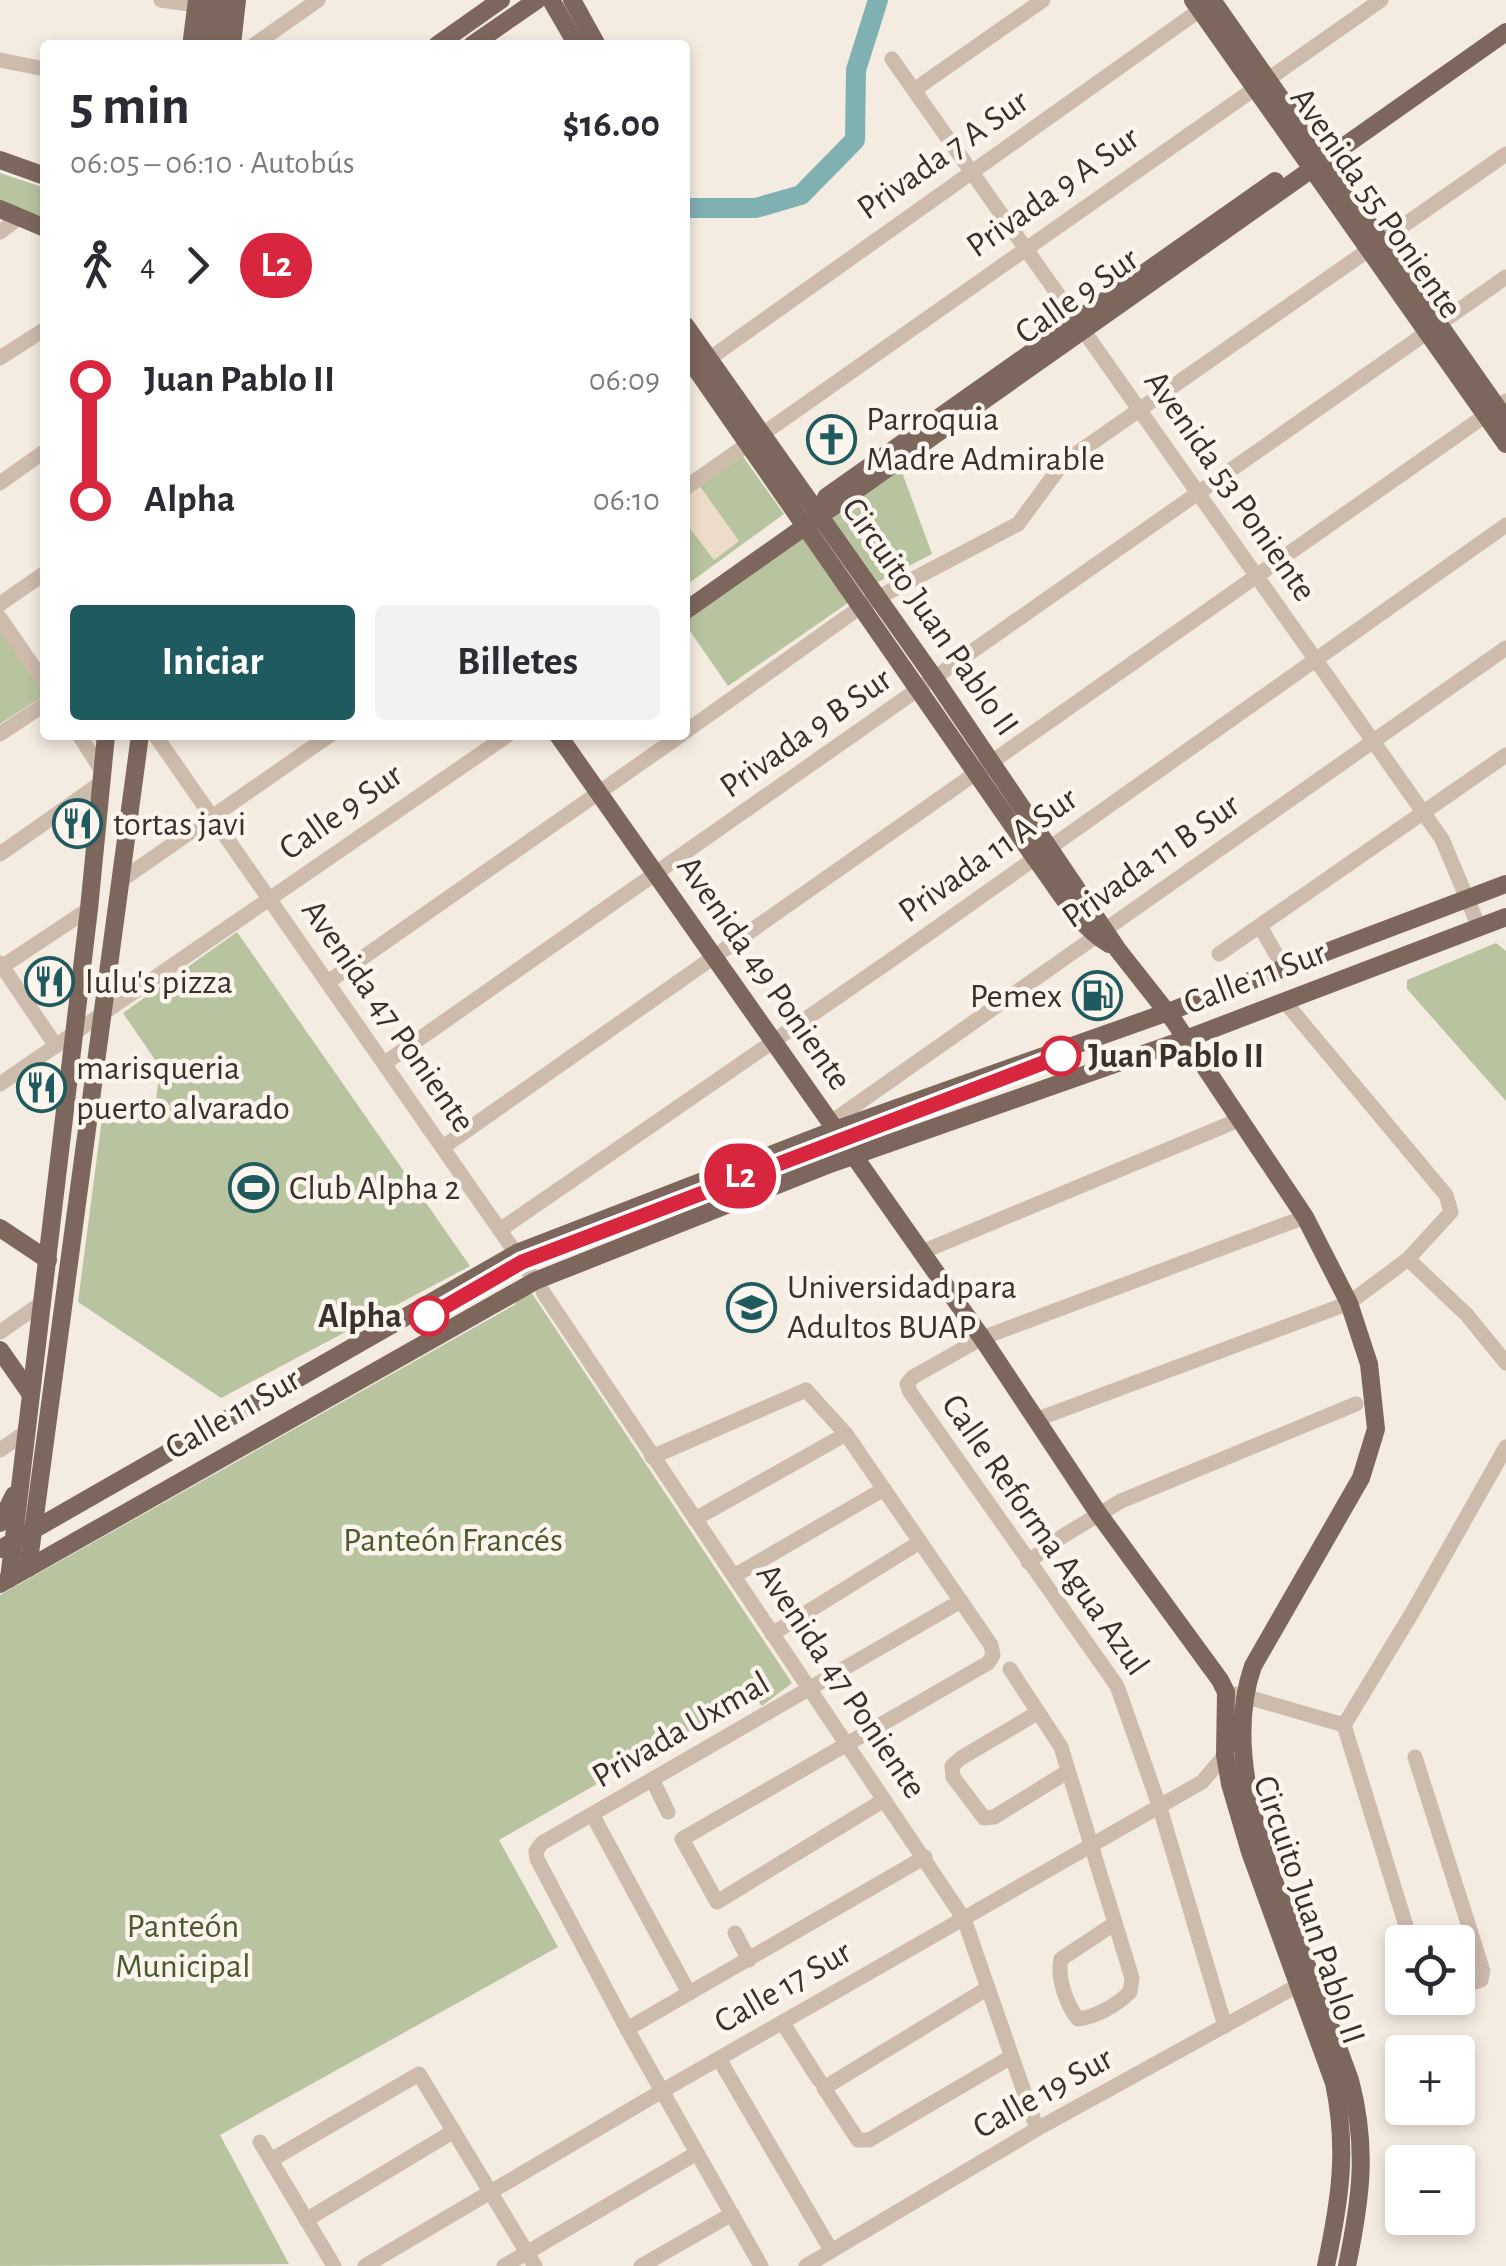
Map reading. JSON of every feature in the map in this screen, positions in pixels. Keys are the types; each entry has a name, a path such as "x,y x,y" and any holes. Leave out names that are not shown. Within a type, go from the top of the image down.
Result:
{"main road":[{"path":"218,40 223,0"},
{"path":"233,40 237,0"},
{"path":"444,40 501,0"},
{"path":"479,40 537,0"},
{"path":"551,0 574,40"},
{"path":"572,0 595,40"},
{"path":"192,40 200,2"},
{"path":"200,2 203,40"},
{"name":"Avenida 55 Poniente","path":"1207,2 1314,161 1434,329 1499,411 1506,444"},
{"name":"Calle 9 Sur","path":"690,607 809,517 1506,22"},
{"name":"Calle 9 Sur","path":"1314,161 1506,32"},
{"path":"0,160 40,174"},
{"path":"0,209 40,226"},
{"name":"Circuito Juan Pablo II","path":"694,364 755,439 870,601 935,679 992,762 1042,852"},
{"name":"Calle 9 Sur","path":"690,595 809,517"},
{"name":"Circuito Juan Pablo II","path":"870,601 919,690 976,773 1042,852 1100,933 1168,1012 1305,1217 1349,1303 1370,1364 1376,1429 1372,1452 1362,1478 1254,1666 1245,1696 1242,1742 1245,1773 1263,1844 1342,2119 1342,2193 1326,2266"},
{"path":"4,1581 48,1260 90,909 105,740"},
{"path":"28,1568 139,740"},
{"name":"Avenida 49 Poniente","path":"562,740 982,1338 1098,1514 1226,1692"},
{"name":"Calle 11 Sur","path":"6,1545 517,1253 832,1126 875,1116 1168,1012 1506,884"},
{"name":"Calle 11 Sur","path":"4,1581 538,1285 854,1156 1186,1039 1506,916"},
{"path":"0,1228 48,1260"},
{"path":"0,1350 30,1394"},
{"path":"0,1523 20,1480"},
{"name":"Circuito Juan Pablo II","path":"1226,1692 1225,1755 1250,1852 1350,2080 1359,2115 1361,2194 1348,2266"}],"street":[{"path":"161,0 200,2"},
{"path":"261,40 318,0"},
{"name":"Privada 9 A Sur","path":"690,484 1381,0"},
{"name":"Privada 7 A Sur","path":"694,364 1207,2"},
{"path":"914,90 1033,3"},
{"name":"Avenida 53 Poniente","path":"892,59 1450,852 1480,927"},
{"path":"0,60 40,68"},
{"path":"690,729 870,601 1018,524 1063,463 1506,154"},
{"path":"0,232 20,218"},
{"name":"Privada 9 B Sur","path":"384,1064 1506,276"},
{"path":"0,358 40,332"},
{"path":"443,1147 1256,576 1499,411"},
{"path":"0,483 40,455"},
{"name":"Privada 11 A Sur","path":"500,1230 1506,524"},
{"path":"0,604 40,576"},
{"path":"0,618 40,676"},
{"name":"Privada 11 B Sur","path":"832,1126 864,1099 1506,648"},
{"path":"0,734 40,707"},
{"path":"0,854 101,777 82,740"},
{"path":"137,758 157,740"},
{"name":"Avenida 47 Poniente","path":"162,740 265,900 328,982 517,1253 964,1919 1037,2129"},
{"path":"120,881 323,740"},
{"name":"Calle 9 Sur","path":"0,1084 265,900 485,740"},
{"name":"Calle 9 Sur","path":"265,900 501,740"},
{"path":"328,982 674,740"},
{"path":"1219,954 1506,755"},
{"path":"56,1046 1,966 90,909"},
{"path":"1260,926 1276,956"},
{"path":"1035,1420 1349,1303 1408,1260 1451,1212 1446,1195 1285,1002"},
{"path":"864,1099 875,1116"},
{"path":"922,1252 1240,1119"},
{"path":"982,1338 1305,1217"},
{"path":"1408,1260 1467,1315 1506,1363"},
{"path":"0,1332 42,1303"},
{"name":"Calle Reforma Agua Azul","path":"982,1338 907,1384 1118,1686 1160,1805 1224,2026"},
{"path":"652,1457 806,1390 846,1434 962,1601 993,1654 988,1664 682,1838 717,1902 884,1800"},
{"path":"1028,1562 1098,1514 1356,1404"},
{"path":"0,1450 26,1432"},
{"path":"695,1520 846,1434"},
{"path":"1406,1925 1344,1725 1506,1447"},
{"path":"734,1576 884,1488"},
{"path":"772,1634 920,1542"},
{"name":"Privada Uxmal","path":"627,2029 536,1859 542,1843 962,1601"},
{"path":"1010,1669 1055,1735 1132,1978 1130,1992 1089,2018 1078,2019 1066,1996 1059,1970 1061,1959 1114,1924"},
{"path":"1226,1692 1344,1725"},
{"path":"1037,1713 961,1758 952,1766 953,1777 984,1818 994,1817 1067,1772"},
{"name":"Calle 17 Sur","path":"365,2266 1202,1782 1225,1755"},
{"path":"1416,1757 1469,1925"},
{"path":"653,1781 668,1812"},
{"path":"594,1816 689,1993"},
{"path":"761,2266 627,2029 924,1857"},
{"path":"734,1934 750,1960"},
{"path":"1475,1945 1483,1971 1481,1980 1475,1982"},
{"name":"Calle 19 Sur","path":"806,2266 1037,2129 1305,1981"},
{"path":"822,2084 988,1988"},
{"path":"782,2022 858,2140 868,2140 1012,2056"},
{"path":"719,2058 831,2250"},
{"path":"271,2160 419,2074 531,2259"},
{"path":"306,2220 454,2131"},
{"path":"260,2142 334,2266"},
{"path":"504,2266 531,2259 697,2153"},
{"path":"641,2266 732,2214"}],"green space":[{"path":"0,173 40,186 40,216 0,201"},
{"path":"739,451 784,514 690,582 690,486"},
{"path":"899,464 932,554 878,582 833,519 837,509"},
{"path":"802,537 848,603 728,686 690,631 690,615"},
{"path":"0,622 40,679 40,698 0,724"},
{"name":"Club Alpha 2","path":"237,932 470,1266 221,1398 78,1302 104,1103 155,1109 160,1067 123,1013"},
{"path":"1496,943 1506,951 1506,1101 1407,989 1407,980"},
{"path":"531,1292 792,1683 762,1706 753,1695 499,1840 558,1947 220,2135 289,2264 0,2266 0,1595 516,1304 513,1297"}],"shaded area":[{"path":"699,485 739,541 714,560 690,529 690,491"}],"waterway":[{"path":"690,208 756,208 801,195 855,140 856,70 878,0"}],"bus line":[{"name":"L2","path":"429,1316 522,1262 1061,1056"}],"place":[{"name":"Parroquia Madre Admirable","path":"831,439"},
{"name":"tortas javi","path":"78,824"},
{"name":"lulu's pizza","path":"50,982"},
{"name":"Pemex","path":"1097,996"},
{"name":"Juan Pablo II","path":"1061,1056"},
{"name":"marisqueria puerto alvarado","path":"41,1088"},
{"name":"Club Alpha 2","path":"254,1188"},
{"name":"Universidad para Adultos BUAP","path":"752,1307"},
{"name":"Alpha","path":"429,1316"}],"park label":[{"name":"Panteón Francés","path":"453,1540"},
{"name":"Panteón Municipal","path":"183,1946"}]}
